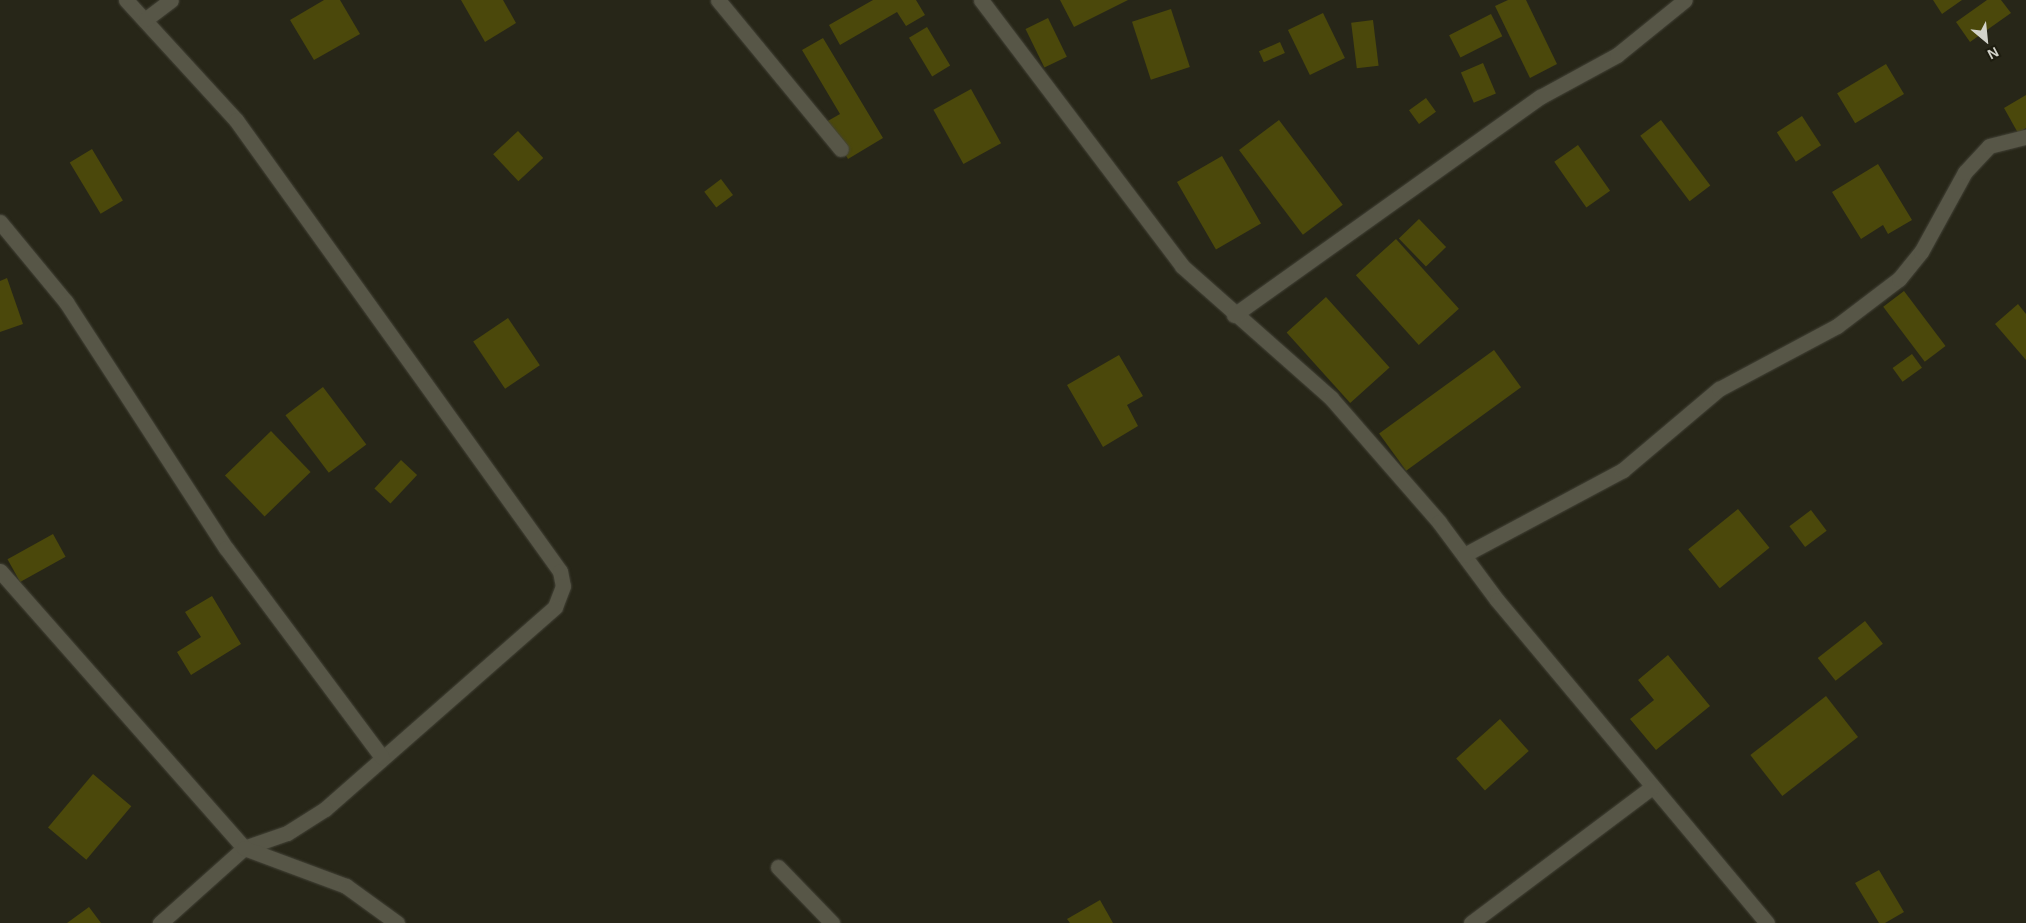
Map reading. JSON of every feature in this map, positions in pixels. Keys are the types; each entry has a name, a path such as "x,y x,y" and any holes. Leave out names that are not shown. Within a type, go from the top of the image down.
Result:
{"street":[{"path":"126,0 146,19 236,120 560,571 563,586 555,607 325,809 288,833 244,848 160,923"},
{"path":"146,19 171,0"},
{"path":"718,0 841,149"},
{"path":"981,0 1182,266 1234,315 1331,398 1464,555 1652,787 1767,923"},
{"path":"1234,315 1540,97 1617,55 1685,0"},
{"path":"1464,555 1623,470 1719,389 1837,326 1899,279 1921,252 1965,172 1989,146 2026,137"},
{"path":"0,222 66,302 226,548 382,757"},
{"path":"0,571 244,848 346,886 397,923"},
{"path":"1471,923 1652,787"},
{"path":"778,867 832,923"}],"building":[{"path":"324,0 340,0 360,34 314,60 290,20"},
{"path":"461,0 503,0 516,23 485,42"},
{"path":"873,0 916,0 925,15 906,26 897,12 840,45 829,25"},
{"path":"1060,0 1128,0 1074,27"},
{"path":"1508,0 1526,0 1557,64 1530,78 1495,6"},
{"path":"1933,0 1962,0 1942,14"},
{"path":"1987,0 2001,0 2011,13 1970,42 1956,22"},
{"path":"1171,9 1190,67 1151,80 1132,22"},
{"path":"1323,13 1345,58 1310,75 1288,30"},
{"path":"1491,14 1502,36 1460,58 1449,35"},
{"path":"1048,18 1067,57 1044,68 1026,29"},
{"path":"1373,20 1379,66 1357,68 1351,23"},
{"path":"927,27 950,66 932,76 909,38"},
{"path":"823,38 883,138 848,159 826,122 840,114 802,50"},
{"path":"1280,42 1285,53 1264,62 1259,51"},
{"path":"1483,63 1496,93 1474,103 1461,72"},
{"path":"1886,64 1904,94 1855,123 1837,93"},
{"path":"971,89 1001,143 963,164 933,110"},
{"path":"2026,95 2026,128 2018,133 2004,108"},
{"path":"1426,98 1436,112 1419,124 1409,110"},
{"path":"1802,116 1821,145 1796,162 1777,132"},
{"path":"1279,120 1343,205 1303,235 1239,150"},
{"path":"1661,120 1710,185 1690,201 1640,136"},
{"path":"518,131 543,158 518,181 493,154"},
{"path":"1578,145 1610,191 1586,208 1554,162"},
{"path":"92,149 123,200 101,214 70,162"},
{"path":"1222,156 1261,224 1216,250 1177,182"},
{"path":"1878,164 1912,220 1888,234 1883,225 1861,239 1832,192"},
{"path":"721,179 733,195 716,208 704,192"},
{"path":"1419,219 1446,247 1426,267 1399,238"},
{"path":"1396,239 1459,309 1419,345 1356,275"},
{"path":"7,278 23,324 0,332 0,281"},
{"path":"1904,291 1946,346 1925,362 1883,307"},
{"path":"1326,297 1390,368 1350,403 1287,332"},
{"path":"2018,304 2026,314 2026,360 1995,324"},
{"path":"508,318 540,365 505,389 473,341"},
{"path":"1494,350 1521,387 1406,471 1379,433"},
{"path":"1912,354 1922,368 1903,382 1893,368"},
{"path":"1119,355 1143,396 1127,405 1138,426 1103,447 1067,385"},
{"path":"323,387 366,445 329,473 285,415"},
{"path":"271,431 311,472 265,516 225,475"},
{"path":"401,460 417,475 390,504 374,489"},
{"path":"1738,509 1769,548 1720,588 1688,549"},
{"path":"1811,510 1827,531 1805,547 1789,526"},
{"path":"53,534 66,557 20,582 8,559"},
{"path":"212,596 241,644 191,675 177,652 201,637 185,612"},
{"path":"1865,621 1883,644 1836,681 1818,658"},
{"path":"1668,655 1710,706 1656,750 1630,719 1654,700 1638,680"},
{"path":"1826,696 1858,737 1782,796 1750,755"},
{"path":"1500,719 1529,751 1485,790 1456,758"},
{"path":"93,774 131,806 86,860 48,828"},
{"path":"1879,870 1904,912 1885,923 1879,923 1855,883"},
{"path":"1100,900 1113,923 1070,923 1067,919"},
{"path":"89,907 101,923 67,923"}]}
